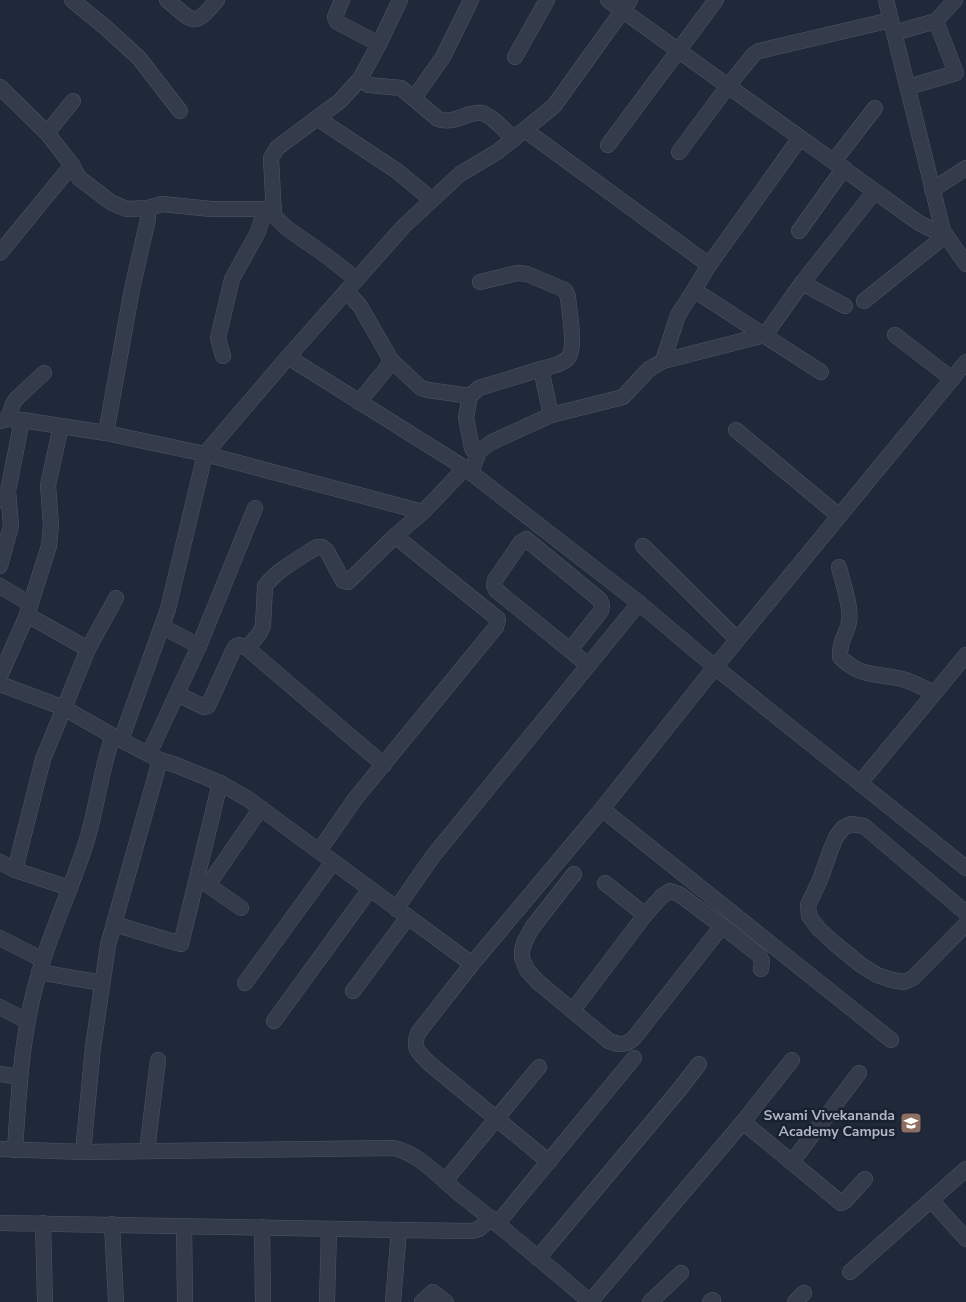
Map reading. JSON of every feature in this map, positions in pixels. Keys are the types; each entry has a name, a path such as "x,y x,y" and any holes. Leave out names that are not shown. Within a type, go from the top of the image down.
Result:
{"street":[{"path":"72,0 105,27 138,58 180,111"},
{"path":"168,0 191,19 197,20 202,18 217,0"},
{"path":"342,0 334,17 337,22 379,44"},
{"path":"223,356 218,338 232,279 270,209 271,158 277,148 340,101 360,79 400,0"},
{"path":"414,98 443,56 471,0"},
{"path":"515,57 547,0"},
{"path":"608,0 626,5 678,51 919,223 945,233"},
{"path":"608,145 716,0"},
{"path":"886,0 932,190 945,233 964,256"},
{"path":"680,152 728,86 754,54 759,51 892,26 936,21 955,0"},
{"path":"626,5 554,106 497,152 460,174 403,227 288,356 205,454 162,627 117,738 105,757 86,844 41,966 27,1021 20,1077 7,1150 83,1152 394,1148 404,1150 494,1221 590,1302 743,1122 792,1060"},
{"path":"908,87 961,71 936,21"},
{"path":"360,79 369,85 401,88 438,119 445,122 482,113 519,135 709,265"},
{"path":"0,87 47,133 72,165 79,178 112,202 128,209 148,208 162,204 211,209 270,209"},
{"path":"47,133 73,101"},
{"path":"799,231 875,108"},
{"path":"317,118 397,171 432,200"},
{"path":"663,361 678,314 709,265 800,138"},
{"path":"0,254 72,165"},
{"path":"932,190 966,168"},
{"path":"247,648 263,626 265,586 290,564 317,547 322,547 330,557 343,581 348,582 395,536 468,470 479,451 492,442 551,415 623,397 649,369 663,361 765,336 802,283 875,191"},
{"path":"106,433 132,289 148,219 148,208"},
{"path":"270,209 274,216 288,229 356,279"},
{"path":"864,301 945,233"},
{"path":"477,455 472,448 466,418 470,396 479,388 566,361 571,355 572,345 568,297 565,290 526,274 517,273 480,282"},
{"path":"802,283 845,306"},
{"path":"694,290 821,372"},
{"path":"346,291 360,306 391,360 421,388 470,396"},
{"path":"895,335 952,379"},
{"path":"288,356 468,470 639,603 715,667 966,868"},
{"path":"359,402 391,360"},
{"path":"550,1162 430,1064 417,1051 414,1043 418,1033 472,964 602,809 715,667 966,362"},
{"path":"540,369 551,415"},
{"path":"0,566 11,526 4,496 12,404 44,373"},
{"path":"10,420 106,433 205,454 423,512"},
{"path":"0,676 28,609 50,546 51,525 48,485 61,426"},
{"path":"736,430 839,516"},
{"path":"83,1152 93,1047 108,945 154,757 177,694 199,646 255,508"},
{"path":"319,851 355,799 496,627 498,619 395,536"},
{"path":"570,650 601,611 600,600 526,540 521,542 495,580 496,590 588,665"},
{"path":"643,546 737,640"},
{"path":"839,567 849,613 849,622 840,646 840,657 849,666 867,673 910,681 934,693"},
{"path":"0,586 28,609 88,649"},
{"path":"15,870 44,759 88,649 116,598"},
{"path":"353,991 402,913 433,856 639,603"},
{"path":"162,627 199,646"},
{"path":"177,694 204,708 208,706 236,646 239,645 247,648 384,765"},
{"path":"860,782 966,655"},
{"path":"0,684 64,708 154,757 220,783 248,799 472,964"},
{"path":"114,924 181,944 220,783"},
{"path":"241,908 208,886 261,808"},
{"path":"602,809 891,1040"},
{"path":"966,913 884,842 864,826 857,824 851,824 843,828 836,837 820,880 808,905 809,916 818,928 861,965 877,975 904,982 913,978 966,924"},
{"path":"0,862 15,870 70,888"},
{"path":"245,983 333,862"},
{"path":"574,874 548,906 525,941 522,958 527,970 538,982 609,1041 619,1045 628,1044 634,1038 722,926"},
{"path":"605,884 645,915"},
{"path":"274,1021 370,889"},
{"path":"573,1010 645,915 662,896 670,891 679,894 759,956 762,961 761,969"},
{"path":"532,893 548,906"},
{"path":"0,938 41,966 102,984"},
{"path":"0,1007 27,1021"},
{"path":"0,1222 472,1231 494,1221 550,1162 634,1058"},
{"path":"147,1151 158,1060"},
{"path":"538,1258 679,1090 698,1064"},
{"path":"445,1181 539,1067"},
{"path":"792,1162 859,1073"},
{"path":"0,1074 20,1077"},
{"path":"743,1122 841,1203 865,1179"},
{"path":"850,1272 966,1169"},
{"path":"931,1200 966,1239"},
{"path":"44,1223 45,1302"},
{"path":"112,1224 116,1302"},
{"path":"184,1226 185,1302"},
{"path":"262,1227 264,1302"},
{"path":"326,1302 329,1229"},
{"path":"393,1302 399,1230"},
{"path":"650,1302 681,1273"},
{"path":"422,1302 433,1292 446,1302"}],"place":[{"name":"Swami Vivekananda Academy Campus","path":"911,1123"}]}
